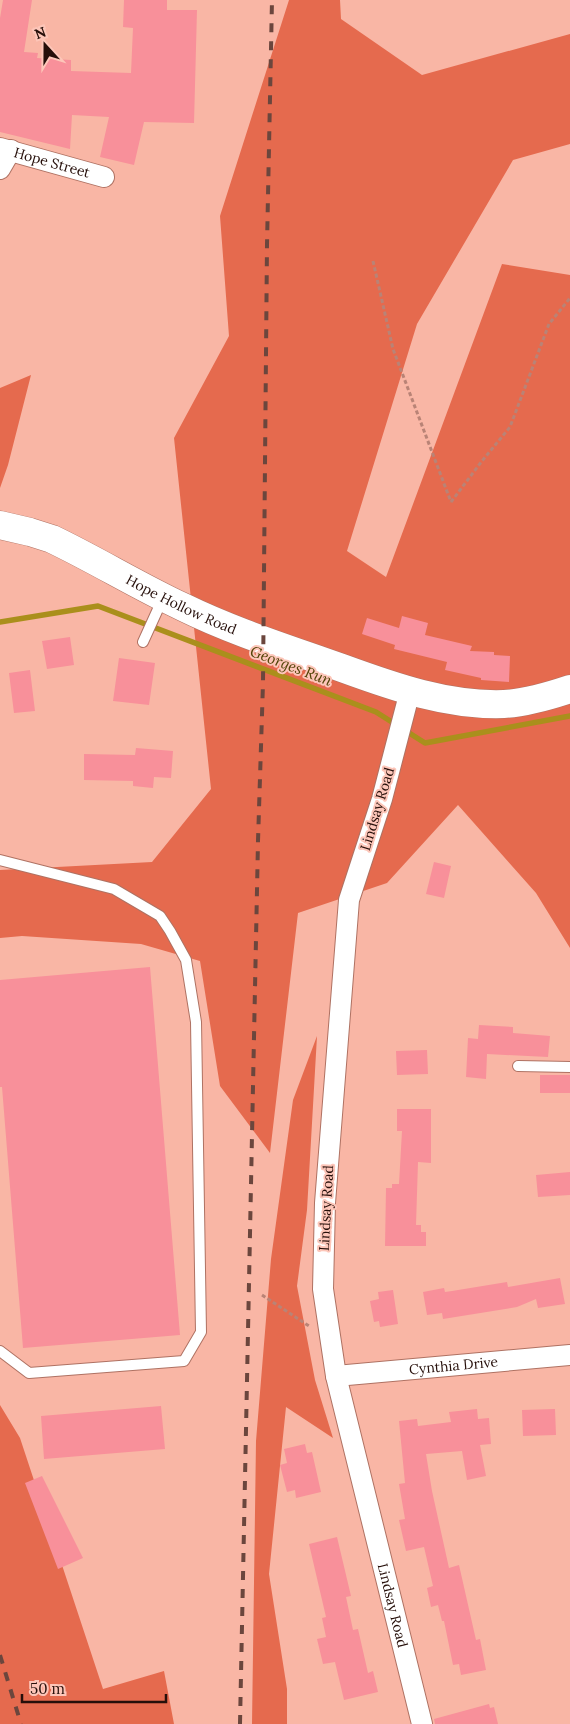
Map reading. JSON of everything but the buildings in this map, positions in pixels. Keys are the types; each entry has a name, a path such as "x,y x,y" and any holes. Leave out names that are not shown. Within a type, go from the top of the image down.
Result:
{"main road":[{"name":"Hope Hollow Road","path":"0,525 52,539 184,608 407,701 498,704 530,700 570,689"}],"street":[{"path":"0,169 5,149"},
{"name":"Hope Street","path":"5,149 104,177"},
{"name":"Lindsay Road","path":"407,701 382,799 349,900 325,1203 323,1289 336,1376 422,1724"},
{"name":"Cynthia Drive","path":"336,1376 570,1355"}],"lane":[{"path":"143,642 163,597"},
{"path":"0,860 114,889 160,916 186,960 196,1022 202,1332 184,1361 29,1373 0,1351"},
{"path":"518,1066 570,1067"}],"path":[{"path":"373,261 393,349 451,502 510,427 549,324 570,298"},
{"path":"262,1295 312,1328"}],"shaded area":[{"path":"289,0 340,0 341,19 422,75 570,34 570,144 513,160 417,324 347,551 386,577 502,264 570,275 570,948 536,893 458,805 387,883 298,913 270,1153 220,1086 200,961 141,944 22,936 0,938 0,870 152,862 211,789 174,438 229,336 220,216"},
{"path":"31,375 8,465 0,488 0,388"},
{"path":"317,1036 307,1210 297,1286 315,1380 333,1438 286,1407 269,1574 287,1689 287,1724 252,1724 256,1441 271,1259 293,1100"},
{"path":"0,1405 20,1438 103,1689 164,1671 174,1724 0,1724"}],"waterway":[{"name":"Georges Run","path":"0,622 98,606 376,712 425,743 570,716"}],"railway":[{"path":"240,1724 258,841 263,683 267,245 272,0"},
{"path":"0,1655 21,1724"}]}
